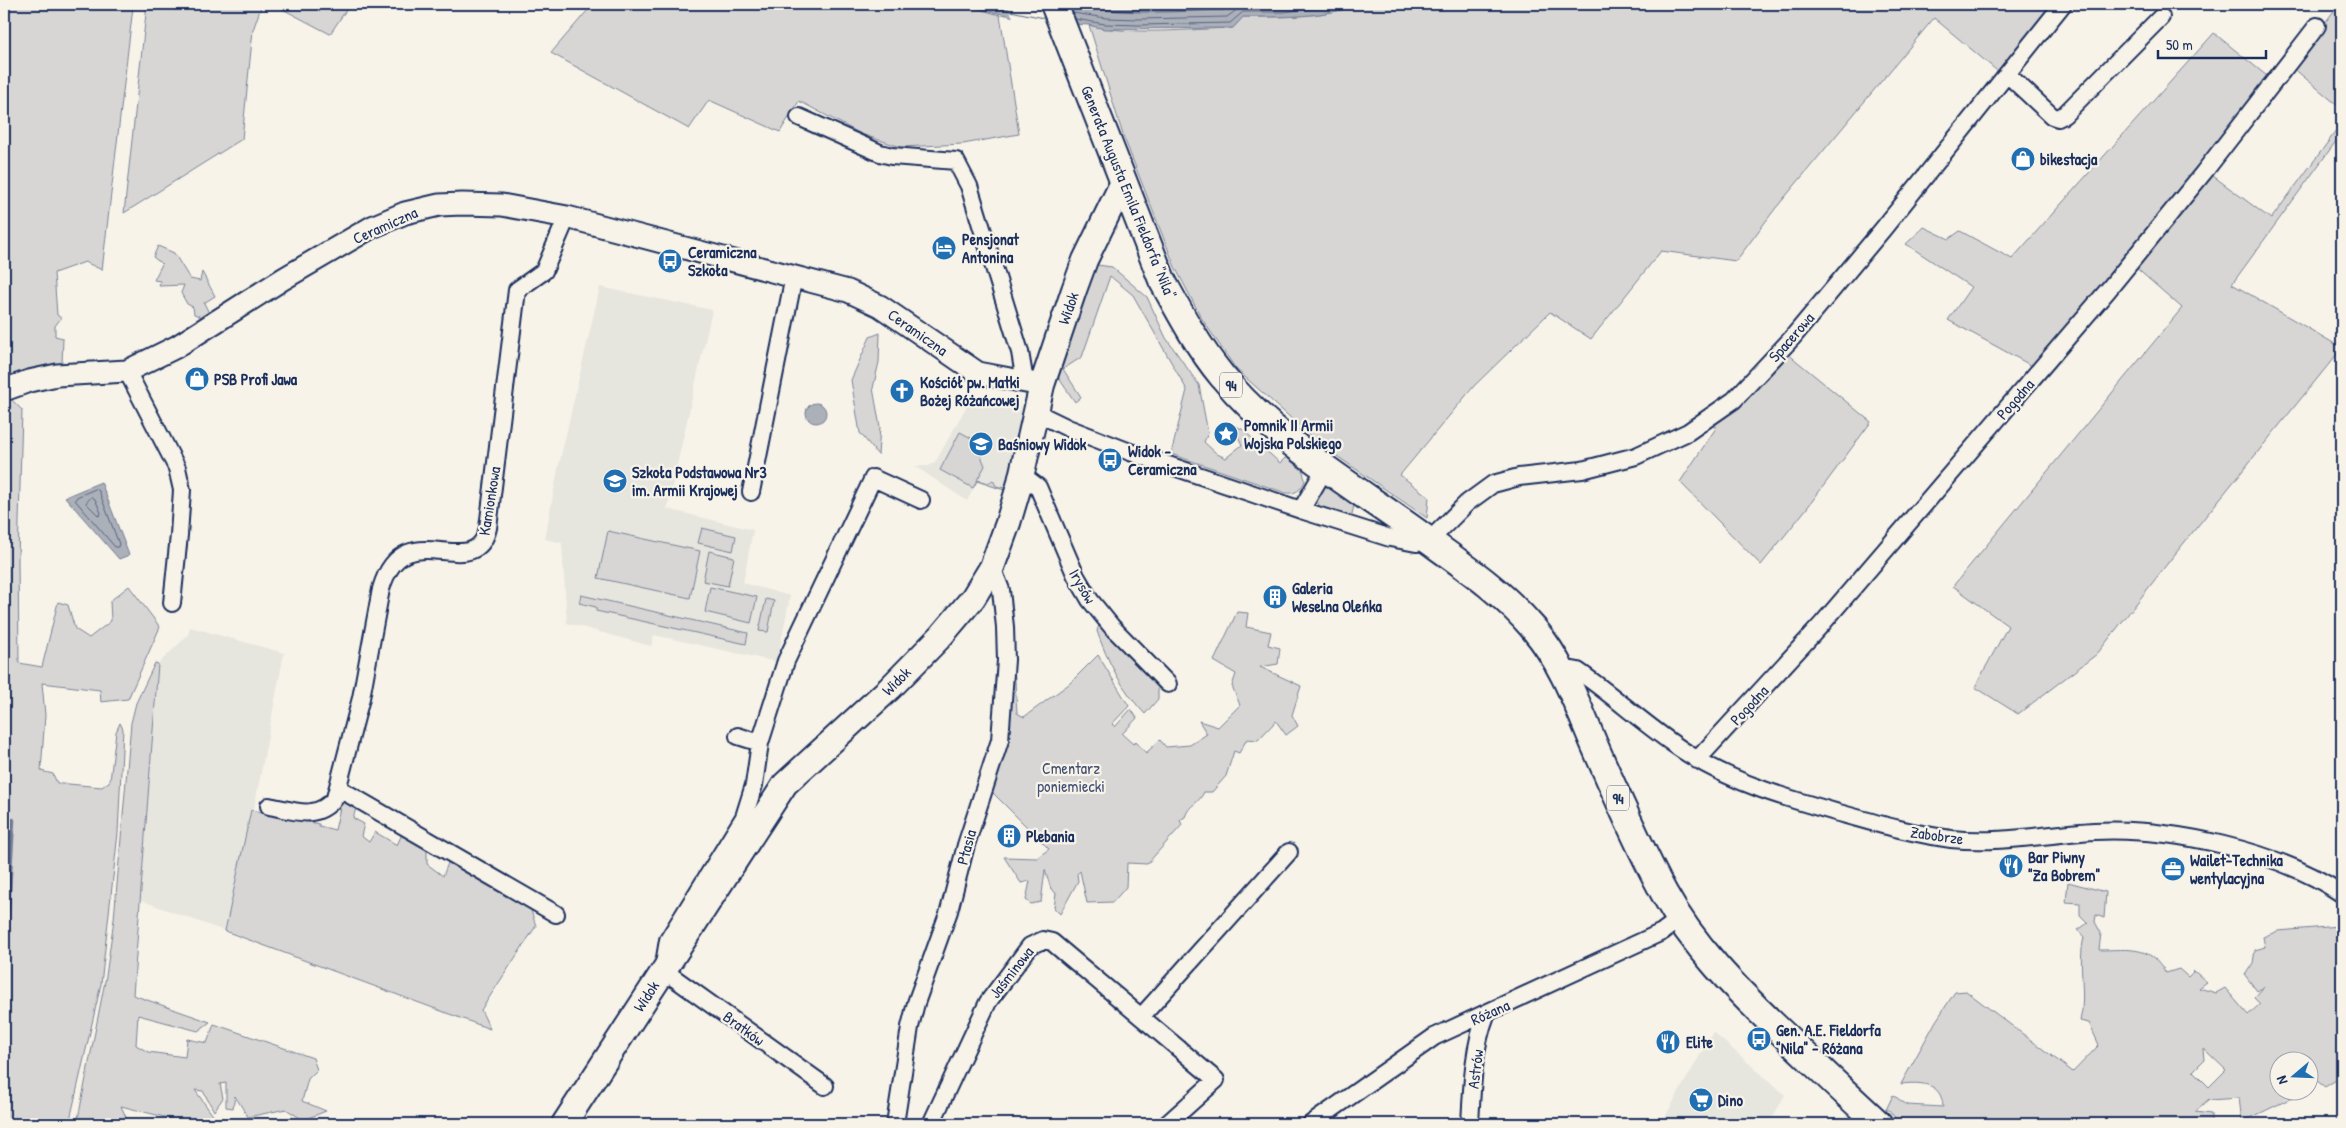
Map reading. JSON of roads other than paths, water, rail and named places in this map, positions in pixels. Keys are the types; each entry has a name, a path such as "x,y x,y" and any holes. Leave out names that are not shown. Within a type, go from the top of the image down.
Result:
{"main road":[{"name":"Generała Augusta Emila Fieldorfa \"Nila\"","path":"1054,4 1162,280 1183,318 1222,376 1249,405 1275,428 1474,573 1515,608 1542,640 1563,675 1625,814 1679,919 1709,957 1752,1003 1879,1124"},
{"name":"Widok","path":"564,1124 785,784 890,688 940,637 973,598 992,567 1008,523 1022,475 1035,412 1033,383 1085,260 1123,182"}],"street":[{"name":"Spacerowa","path":"1429,541 1467,503 1493,484 1519,477 1582,470 1636,456 1688,432 1734,400 1792,338 1877,236 2063,4"},
{"path":"2007,74 2052,116 2058,118 2064,115 2161,18"},
{"name":"Pogodna","path":"1697,760 1822,624 2108,290 2204,172 2318,26"},
{"name":"Widok","path":"799,117 880,153 892,156 956,161 969,186 1020,352 1033,383"},
{"name":"Ceramiczna","path":"4,390 29,381 57,375 127,371 176,347 330,251 372,228 405,213 439,205 484,204 567,217 848,290 880,306 978,373 1033,383"},
{"name":"Kamionkowa","path":"269,806 312,814 327,809 335,798 361,698 381,589 390,568 400,557 413,550 463,552 474,550 482,543 486,536 517,290 544,271 567,217"},
{"path":"751,492 794,276"},
{"path":"127,371 177,468 180,483 179,535 172,603"},
{"path":"1035,412 1068,428 1130,452 1300,510 1390,538 1416,543 1429,541"},
{"path":"1300,510 1326,467"},
{"name":"Irysów","path":"1022,475 1038,487 1076,576 1090,600 1112,627 1168,684"},
{"path":"663,970 668,940 744,818 754,785 760,743 786,662 872,478 922,500"},
{"name":"Ptasia","path":"895,1124 910,1027 916,1003 949,911 966,845 1000,740 1006,651 1001,590 992,567"},
{"name":"Zabobrze","path":"1563,675 1573,670 1578,671 1697,760 1739,781 1784,798 1930,836 1953,839 1996,840 2119,831 2138,831 2175,836 2265,858 2305,873 2342,894"},
{"path":"738,736 760,743"},
{"path":"338,788 556,914"},
{"path":"1141,1017 1289,852"},
{"name":"Różana","path":"1311,1124 1420,1045 1449,1029 1486,1015 1662,932 1679,919"},
{"name":"Jaśminowa","path":"931,1124 988,1002 1034,942 1043,940 1052,942 1216,1080 1167,1124"},
{"name":"Bratków","path":"663,970 824,1086"},
{"name":"Astrów","path":"1470,1124 1474,1070 1480,1032 1486,1015"}],"water":[{"path":"960,4 1360,4 1346,9 1317,14 1287,17 1243,17 1233,28 1104,29 1089,25 1036,22"},
{"path":"816,403 823,406 826,413 823,420 816,423 809,420 806,413 809,406"},
{"path":"101,482 129,555 119,559 65,497"}],"waterway":[{"path":"4,979 13,820"}],"place":[{"name":"bikestacja","path":"2023,159"},
{"name":"Pensjonat Antonina","path":"944,248"},
{"name":"Ceramiczna Szkoła","path":"670,261"},
{"name":"PSB Profi Jawa","path":"197,379"},
{"name":"Kościół pw. Matki Bożej Różańcowej","path":"902,391"},
{"name":"Pomnik II Armii Wojska Polskiego","path":"1226,434"},
{"name":"Baśniowy Widok","path":"981,444"},
{"name":"Widok - Ceramiczna","path":"1110,460"},
{"name":"Szkoła Podstawowa Nr3 im. Armii Krajowej","path":"615,481"},
{"name":"Galeria Weselna Oleńka","path":"1275,597"},
{"name":"Plebania","path":"1009,836"},
{"name":"Bar Piwny \"Za Bobrem\"","path":"2011,866"},
{"name":"Wailet-Technika wentylacyjna","path":"2173,869"},
{"name":"Gen. A.E. Fieldorfa \"Nila\" - Różana","path":"1759,1039"},
{"name":"Elite","path":"1668,1042"},
{"name":"Dino","path":"1701,1100"}],"park label":[{"name":"Cmentarz poniemiecki","path":"1071,777"}]}
